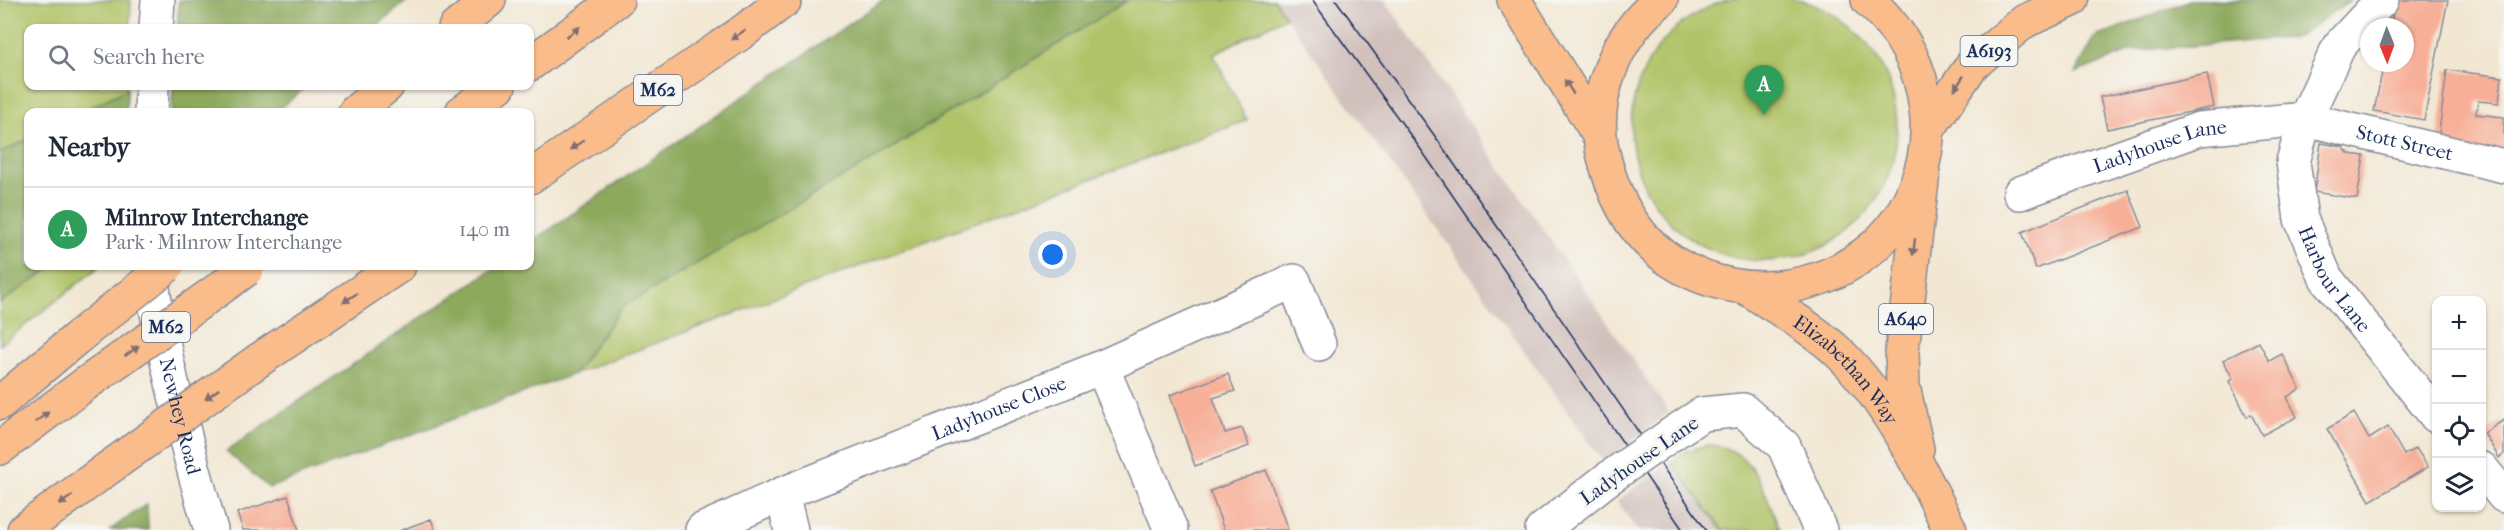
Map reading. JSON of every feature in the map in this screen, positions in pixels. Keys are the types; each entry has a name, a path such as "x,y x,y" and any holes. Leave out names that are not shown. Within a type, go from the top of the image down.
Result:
{"main road":[{"path":"460,24 489,0"},
{"path":"534,61 617,0"},
{"name":"M62","path":"534,174 741,33 784,0"},
{"name":"A640","path":"1514,0 1600,137"},
{"name":"A640","path":"1661,0 1647,10 1619,48 1603,91 1600,137 1610,182 1631,223 1664,256 1704,279 1750,290 1796,287 1839,272 1876,246 1905,211 1923,168 1929,128 1924,87 1909,48 1885,15 1868,0"},
{"name":"A6193","path":"1929,128 1972,65 2025,21 2072,0"},
{"path":"359,108 382,90"},
{"path":"468,108 493,90"},
{"name":"Elizabethan Way","path":"1921,468 1903,386 1902,350 1923,168"},
{"name":"M62","path":"0,403 162,270"},
{"name":"M62","path":"0,448 245,270"},
{"path":"24,530 259,360 393,270"},
{"name":"Elizabethan Way","path":"1750,290 1834,348 1859,373 1921,468 1950,530"}],"street":[{"path":"156,24 158,0"},
{"name":"Harbour Lane","path":"2382,0 2339,46 2305,119 2294,162 2295,174 2301,219 2326,278 2432,411"},
{"path":"151,108 152,90"},
{"name":"Stott Street","path":"2305,119 2504,166"},
{"name":"Ladyhouse Lane","path":"2020,193 2199,129 2305,119"},
{"name":"Newhey Road","path":"151,270 152,288 171,379 192,468 211,530"},
{"name":"Ladyhouse Close","path":"702,530 782,494 1102,367 1294,281 1318,344"},
{"path":"1102,367 1171,530"},
{"name":"Ladyhouse Lane","path":"1542,530 1606,480 1702,414 1743,410 1784,446 1820,530"},
{"path":"2486,475 2504,496"},
{"path":"782,494 791,530"}],"shaded area":[{"path":"1274,0 1385,0 1669,412 1604,463"},
{"path":"1686,451 1740,530 1637,530 1617,501"}],"green space":[{"path":"1734,-1 1794,-1 1815,5 1848,25 1867,44 1881,65 1891,89 1896,115 1896,141 1887,179 1874,202 1858,222 1838,238 1815,251 1790,258 1764,261 1738,258 1713,251 1690,238 1670,222 1654,202 1641,179 1634,154 1631,128 1634,102 1641,77 1661,44 1680,25 1701,11"},
{"path":"0,0 131,0 130,24 24,24 24,90 127,90 126,108 24,108 24,256 0,274"},
{"path":"179,0 408,0 379,24 177,24"},
{"path":"884,0 1128,0 879,156 621,308 574,374 269,488 226,451 491,270 534,270 534,240"},
{"path":"1128,0 1274,0 1286,17 1213,54 1247,120 574,374 621,308 879,156"},
{"path":"2190,0 2350,0 2298,37 2131,51 2075,73 2095,37"},
{"path":"125,90 127,90 126,108 89,108"},
{"path":"173,90 302,90 281,108 171,108"},
{"path":"24,141 24,270 48,270 0,303 0,153"},
{"path":"48,270 95,270 0,345 0,303"},
{"path":"1707,445 1723,447 1736,453 1747,462 1763,487 1780,530 1722,530 1672,463 1686,451"},
{"path":"147,504 148,530 110,530"}],"building":[{"path":"2396,0 2448,0 2424,120 2374,111 2382,72 2414,72 2414,18 2392,18"},
{"path":"2447,70 2502,77 2499,103 2478,101 2476,114 2504,117 2504,157 2437,148"},
{"path":"2207,74 2214,107 2107,129 2100,97"},
{"path":"2321,143 2343,147 2349,154 2364,156 2357,199 2314,192"},
{"path":"2128,190 2143,227 2036,269 2022,232"},
{"path":"2259,342 2269,361 2282,354 2300,389 2287,397 2297,417 2262,435 2251,414 2247,417 2229,381 2233,379 2223,360"},
{"path":"1228,374 1235,391 1213,398 1225,433 1242,428 1249,446 1195,466 1170,395"},
{"path":"2354,413 2369,439 2388,427 2404,455 2416,448 2428,467 2370,501 2327,429"},
{"path":"2504,420 2504,454 2499,458 2486,436 2486,432"},
{"path":"1266,470 1288,530 1224,530 1210,491"},
{"path":"288,496 299,530 243,530 237,513"},
{"path":"431,519 435,530 401,530"}],"tram line":[{"path":"1312,0 1422,151 1683,530"},
{"path":"1336,0 1437,139 1706,530"}],"place":[{"name":"Milnrow Interchange","path":"1764,115"}]}
